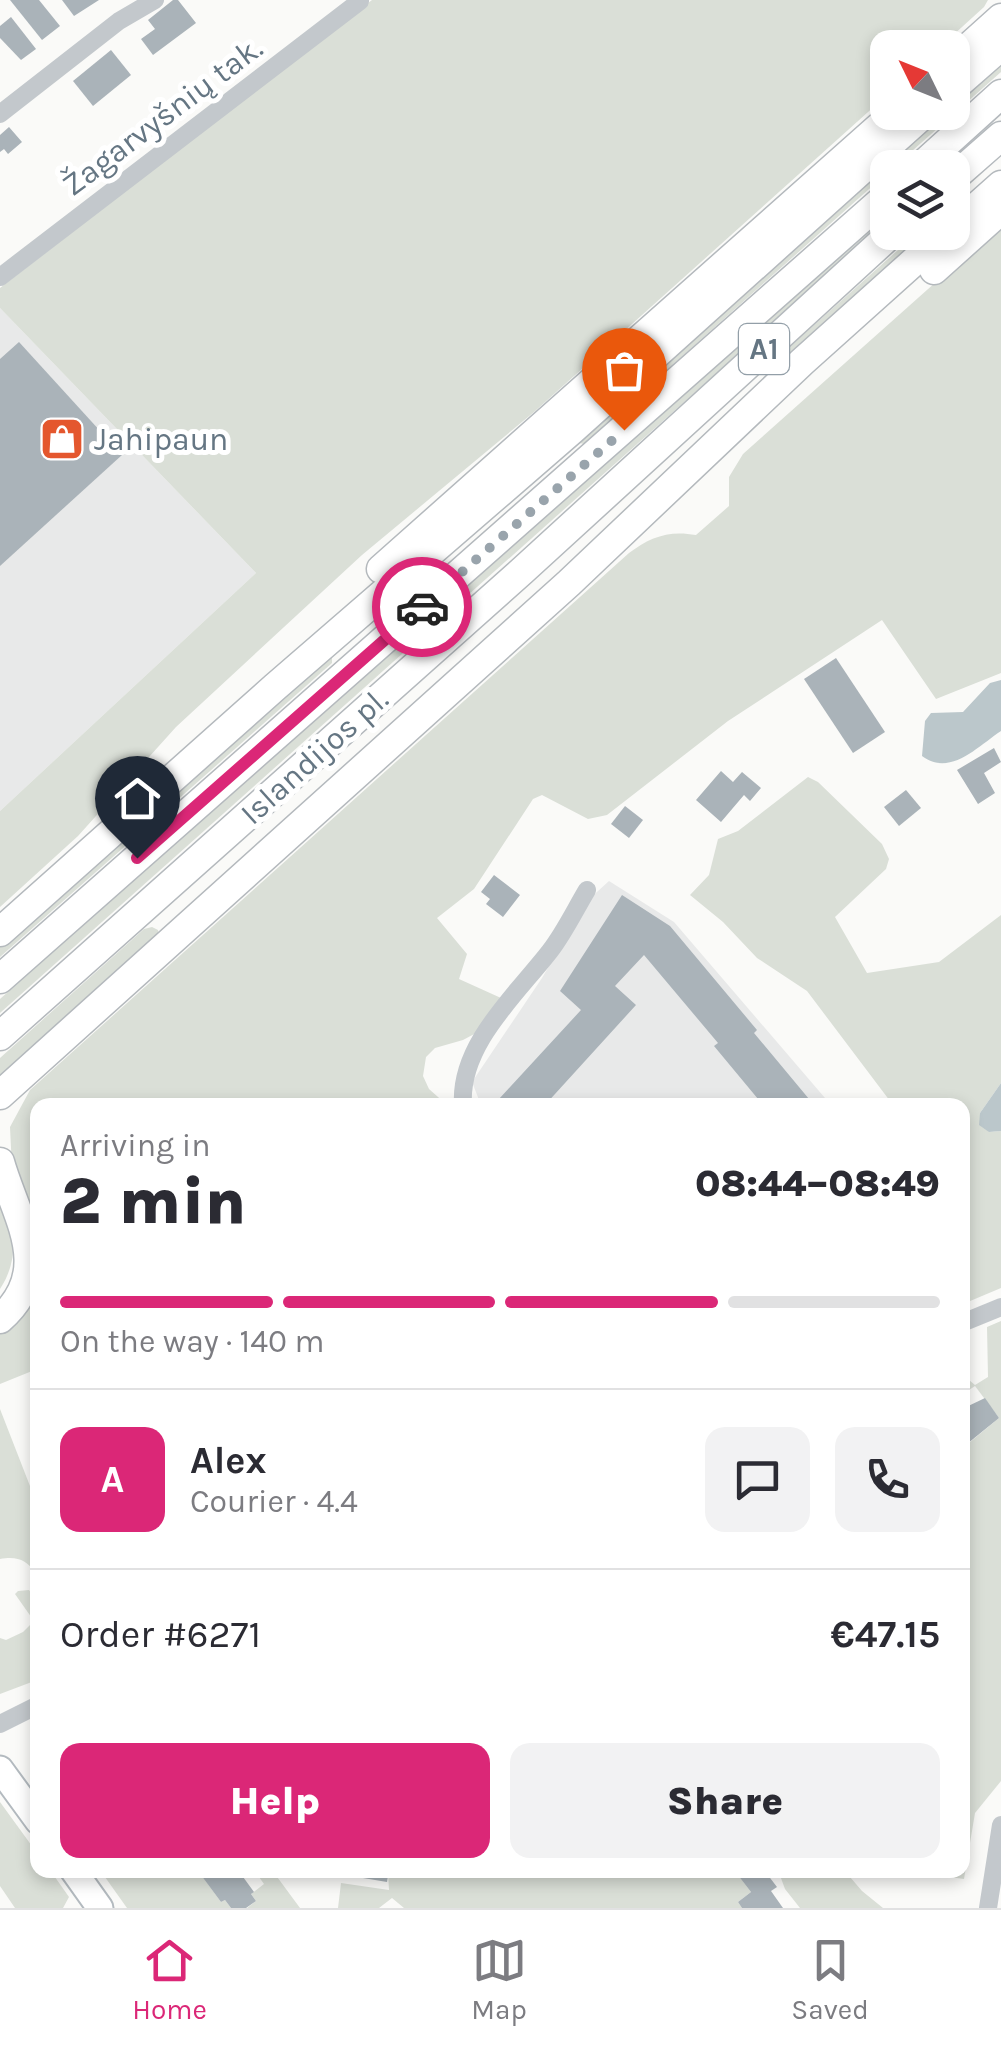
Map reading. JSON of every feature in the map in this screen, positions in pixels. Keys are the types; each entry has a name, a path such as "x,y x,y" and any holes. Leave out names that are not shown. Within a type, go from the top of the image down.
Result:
{"highway":[{"path":"970,46 1001,18"},
{"path":"970,73 1001,46"},
{"path":"939,150 1001,94"},
{"path":"274,687 376,574 876,130"},
{"path":"0,932 274,687 572,430 906,130"},
{"path":"970,163 1001,136"},
{"path":"970,212 1001,185"},
{"path":"569,583 644,527 1001,210"},
{"name":"Islandijos pl.","path":"0,979 870,212"},
{"name":"Islandijos pl.","path":"0,1036 522,571 873,250"},
{"path":"0,1095 569,583 802,362 928,250"},
{"path":"522,571 802,362"},
{"path":"274,736 572,430"},
{"path":"569,583 636,467"},
{"path":"0,1124 6,1102 28,1071"},
{"path":"0,1162 5,1193 22,1215 29,1241 28,1268 20,1292 0,1319"}],"main road":[{"path":"0,1769 30,1810"},
{"path":"78,1878 100,1908"}],"street":[{"path":"0,114 119,21 155,0"},
{"name":"Žagarvyšnių tak.","path":"0,277 360,2"},
{"path":"463,1098 464,1080 474,1052 532,969 550,951 587,890"},
{"path":"970,1319 1001,1307"},
{"path":"0,1724 30,1709"},
{"path":"988,1908 1001,1824"}],"shaded area":[{"path":"372,0 988,0 959,30 870,30 870,110 534,412 362,555 176,727 78,836 0,907 0,811 256,573 0,308 0,288"},
{"path":"1001,61 1001,72 970,100 970,89"},
{"path":"924,130 936,130 913,150 901,150"},
{"path":"870,178 870,188 584,444 579,443 579,437"},
{"path":"1001,224 1001,673 936,699 882,620 728,721 607,815 588,819 542,795 533,799 474,889 437,918 467,954 459,979 501,998 478,1032 435,1048 426,1057 423,1076 439,1098 30,1098 30,1210 12,1168 10,1127 30,1090 629,553 660,536 696,535 729,506 729,477 743,454"},
{"path":"870,225 870,236 0,1013 0,999"},
{"path":"898,250 911,250 787,360 784,352"},
{"path":"0,308 256,573 0,811"},
{"path":"327,656 332,656 332,663 0,957 0,945"},
{"path":"1001,680 1001,731 953,762 932,762 922,756 925,721 931,713 963,712 990,683"},
{"path":"808,777 818,782 882,844 889,859 886,869 835,917 867,973 939,962 1001,915 1001,1083 980,1113 989,1132 1001,1131 1001,1288 970,1301 970,1098 888,1098 807,991 757,958 690,895 709,875 718,839 738,831"},
{"path":"609,881 674,922 825,1098 478,1098 472,1082 542,978 587,901"},
{"path":"144,929 158,930 159,937 0,1079 0,1058"},
{"path":"1001,1083 1001,1131 989,1132 979,1125 980,1113"},
{"path":"0,1207 10,1227 13,1248 10,1269 0,1289"},
{"path":"30,1276 30,1372 0,1384 0,1333 15,1313"},
{"path":"1001,1321 1001,1781 975,1813 970,1843 970,1442 999,1418 975,1386 970,1389 970,1381 975,1385 988,1377 987,1327"},
{"path":"0,1409 30,1486 30,1566 21,1560 0,1559"},
{"path":"30,1591 30,1615 15,1594"},
{"path":"30,1625 30,1683 0,1694 0,1638 6,1640"},
{"path":"0,1802 30,1843 30,1878 56,1878 69,1897 63,1908 15,1908 0,1886"},
{"path":"106,1878 203,1878 221,1902 225,1900 231,1908 127,1908"},
{"path":"260,1878 278,1878 300,1908 247,1908 256,1901 251,1894 264,1884"},
{"path":"388,1878 740,1878 751,1892 738,1902 742,1908 404,1908 392,1898 379,1908 338,1908 341,1883 389,1890"},
{"path":"781,1878 851,1878 883,1908 800,1908"}],"building":[{"path":"10,0 39,0 60,26 42,40"},
{"path":"62,0 99,0 74,16"},
{"path":"178,0 196,23 153,55 141,39 155,29 148,20"},
{"path":"11,17 36,49 21,60 0,38 0,26"},
{"path":"111,50 131,75 93,106 73,81"},
{"path":"9,127 22,142 8,154 4,149 0,152 0,135"},
{"path":"19,342 122,455 0,566 0,359"},
{"path":"836,658 885,732 853,753 804,679"},
{"path":"994,748 1001,762 984,773 995,793 978,804 957,770"},
{"path":"721,771 733,782 742,772 761,788 750,801 744,795 721,822 696,800"},
{"path":"906,790 921,808 899,826 884,807"},
{"path":"625,806 643,820 629,838 611,824"},
{"path":"494,875 520,895 503,917 486,904 490,899 481,892"},
{"path":"622,895 670,926 808,1098 757,1098 714,1046 718,1043 644,955 615,986 636,1005 551,1098 500,1098 581,1010 560,991"},
{"path":"985,1398 999,1418 970,1442 970,1405"},
{"path":"203,1878 244,1878 256,1901 246,1908 231,1908 225,1900 221,1902"},
{"path":"740,1878 770,1878 777,1887 771,1891 783,1908 742,1908 738,1902 751,1892"}],"way so far":[{"path":"422,607 624,430"}],"place":[{"name":"Jahipaun","path":"62,439"}],"route":[{"path":"137,858 422,607"}]}
